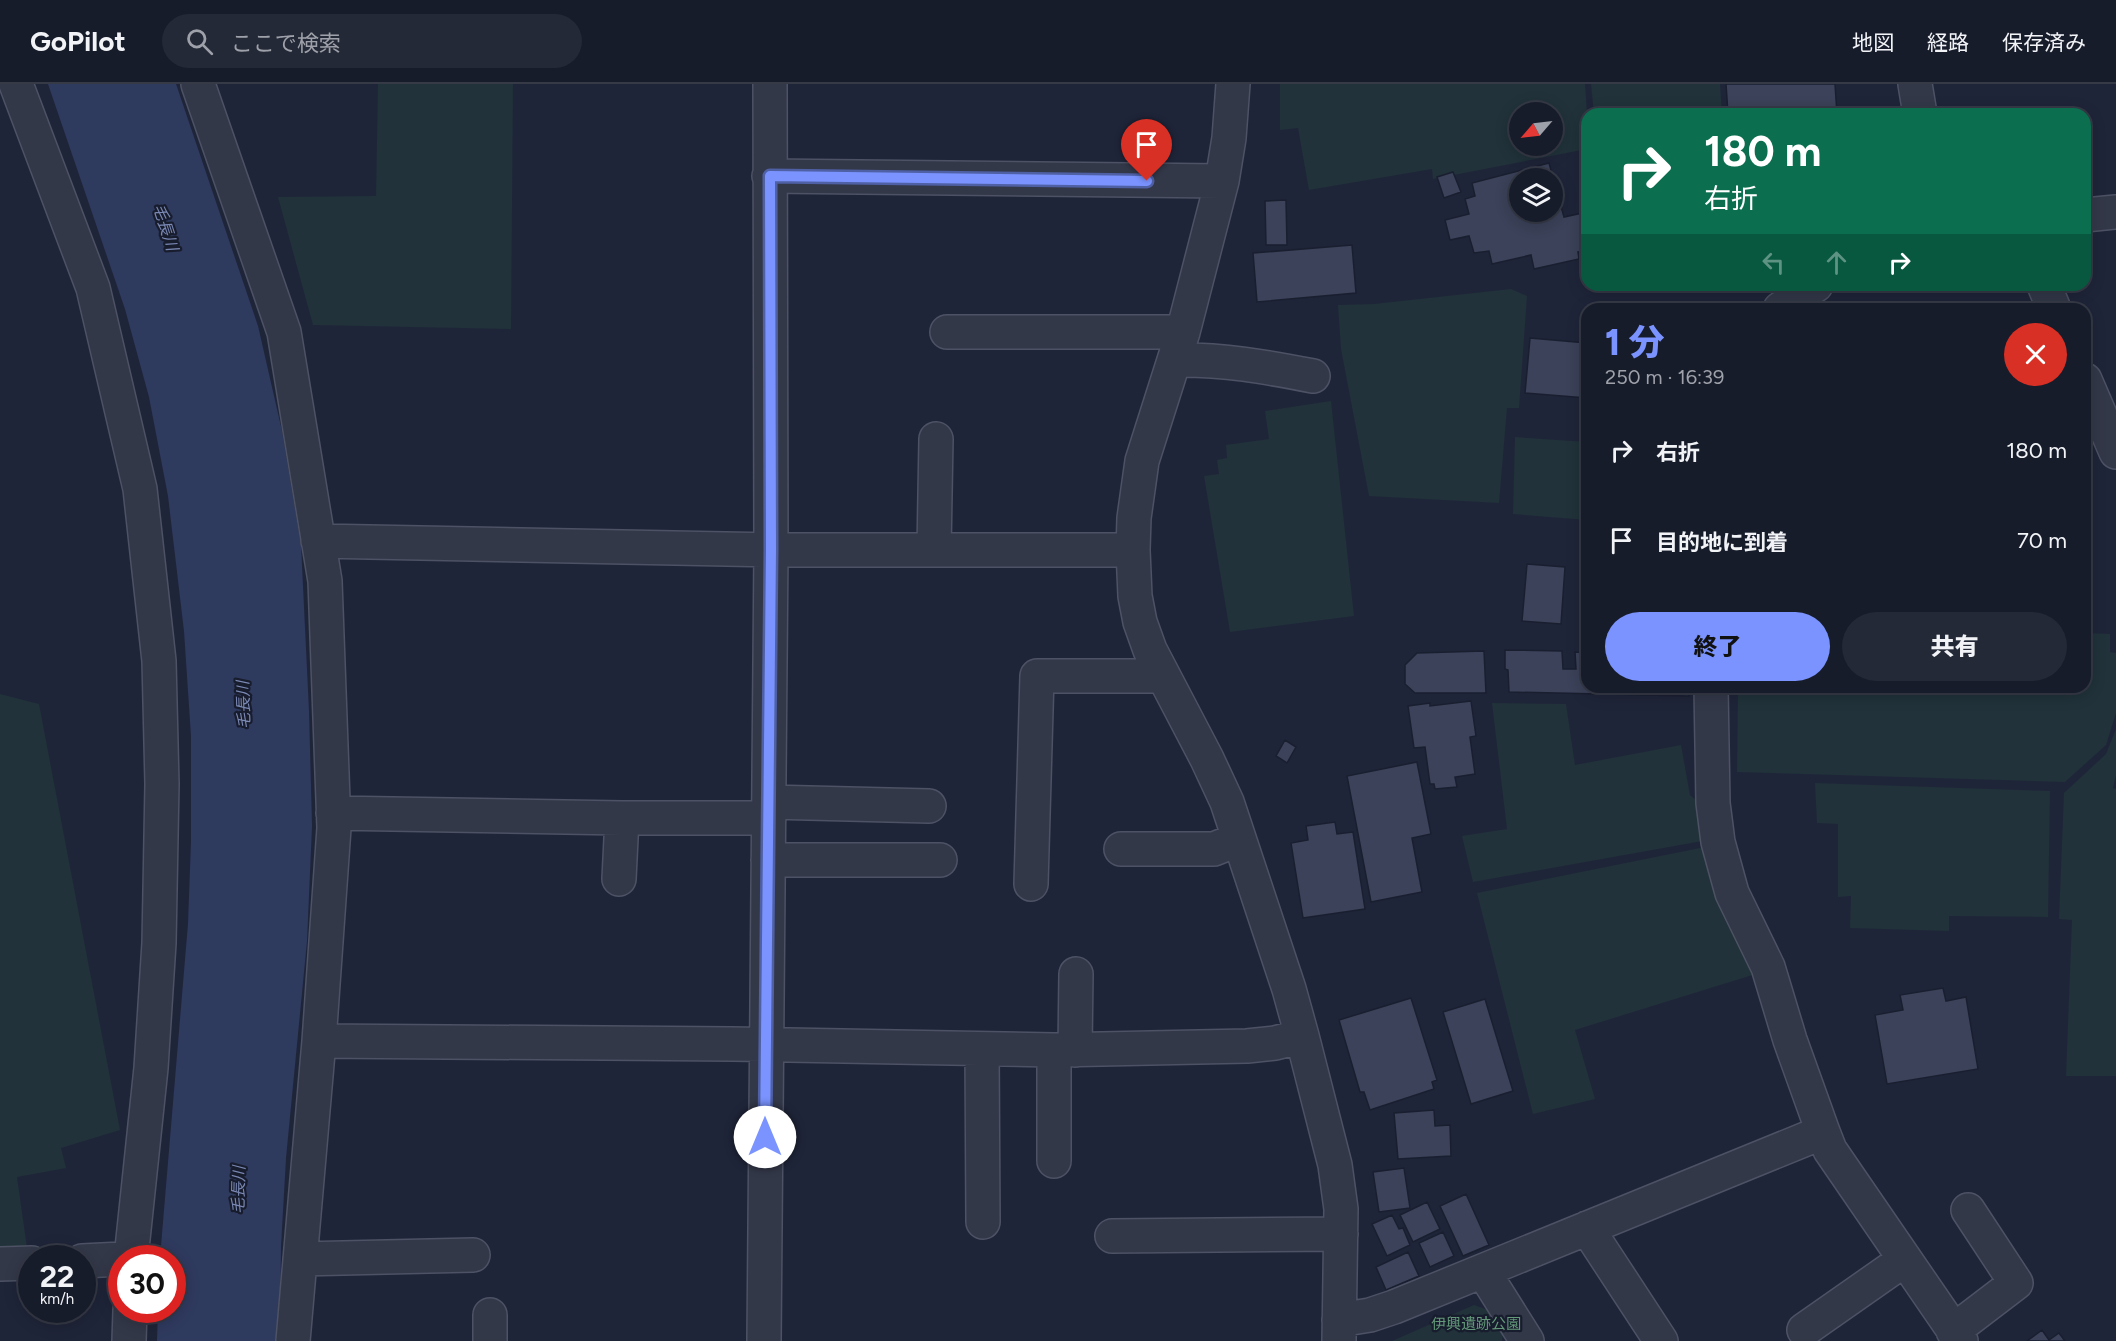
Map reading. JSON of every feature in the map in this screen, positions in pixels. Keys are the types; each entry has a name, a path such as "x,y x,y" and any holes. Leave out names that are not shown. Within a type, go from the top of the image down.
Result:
{"street":[{"path":"16,84 93,288 140,489 159,661 162,784 159,944 151,1068 132,1245"},
{"path":"198,84 284,332 325,582 334,828 319,1041 293,1341"},
{"path":"764,1341 771,550 770,84"},
{"path":"1233,84 1229,138 1222,181 1178,346 1142,461 1136,491 1133,550 1136,596 1140,622 1150,650 1227,802 1289,989 1302,1036 1335,1165 1341,1209 1339,1331 1370,1315 1823,1132"},
{"path":"1915,84 1919,108"},
{"path":"770,176 1222,181"},
{"path":"2091,214 2116,212"},
{"path":"1789,303 1807,291"},
{"path":"947,332 1178,346 1202,359 1254,364 1313,376"},
{"path":"2091,394 2116,452"},
{"path":"934,550 936,439"},
{"path":"318,541 771,550 1133,550"},
{"path":"1031,884 1037,676 1163,676"},
{"path":"1711,693 1713,803 1718,842 1732,893 1768,968 1790,1040 1823,1132 1830,1150 1957,1336 2016,1283 1968,1210"},
{"path":"333,813 622,818 769,810 929,806"},
{"path":"619,879 622,818"},
{"path":"1121,849 1214,849 1239,839"},
{"path":"768,860 940,860"},
{"path":"1054,1161 1065,1050 1076,974"},
{"path":"319,1041 766,1044 1065,1050 1247,1046 1275,1043 1302,1036"},
{"path":"982,1050 983,1222"},
{"path":"1587,1228 1661,1341"},
{"path":"1112,1236 1341,1234"},
{"path":"300,1259 473,1256"},
{"path":"1804,1330 1904,1260"},
{"path":"0,1264 18,1263"},
{"path":"1483,1271 1527,1341"},
{"path":"129,1341 130,1323"}],"green space":[{"path":"378,84 513,84 511,329 313,325 278,197 376,196"},
{"path":"1280,84 1585,84 1587,108 1581,108 1581,150 1563,154 1563,102 1509,102 1509,156 1551,156 1433,179 1432,169 1309,190 1298,128 1280,130"},
{"path":"1591,84 1720,84 1722,108 1593,108"},
{"path":"1511,289 1527,296 1519,408 1507,408 1499,503 1369,496 1341,349 1338,305 1374,304"},
{"path":"1331,401 1354,616 1230,632 1204,476 1219,474 1217,460 1227,458 1226,445 1269,439 1265,411"},
{"path":"1515,437 1581,442 1581,520 1513,514"},
{"path":"2091,633 2110,634 2110,652 2116,653 2116,713 2106,745 2065,782 1737,772 1738,693 2091,693"},
{"path":"0,694 39,704 120,1130 61,1148 66,1168 17,1177 27,1245 18,1245 18,1248 0,1248"},
{"path":"1492,703 1566,704 1575,765 1681,745 1690,795 1704,807 1708,840 1473,882 1462,836 1507,829"},
{"path":"2116,729 2116,775 2113,788 2116,789 2116,1076 2066,1076 2072,920 2059,919 2064,793 2106,754"},
{"path":"1815,783 2050,791 2048,917 1949,916 1949,931 1850,928 1851,896 1838,897 1838,824 1817,823"},
{"path":"1710,846 1759,973 1575,1030 1595,1099 1533,1114 1477,893"},
{"name":"伊興遺跡公園","path":"1474,1305 1488,1310 1503,1333 1502,1341 1392,1341"}],"water":[{"name":"毛長川","path":"48,84 176,84 258,326 282,431 301,545 312,826 307,941 286,1158 281,1246 280,1341 157,1341 158,1323 186,1323 186,1245 161,1245 188,924 191,736 184,631 168,496 149,397 125,309"}],"building":[{"path":"1726,84 1835,84 1837,108 1728,108"},
{"path":"1549,163 1550,168 1530,168"},
{"path":"1453,172 1461,192 1444,198 1437,177"},
{"path":"1509,173 1509,222 1563,222 1563,213 1564,217 1581,213 1579,259 1534,269 1531,255 1492,264 1489,251 1474,253 1469,236 1450,240 1445,220 1469,214 1465,199 1475,196 1472,183"},
{"path":"1286,200 1287,245 1266,245 1265,201"},
{"path":"1352,245 1356,293 1257,302 1253,253"},
{"path":"1530,338 1581,342 1581,398 1525,393"},
{"path":"1527,564 1565,567 1561,624 1522,621"},
{"path":"1505,650 1562,651 1563,669 1576,669 1575,652 1581,652 1581,693 1689,693 1689,696 1509,692 1508,670 1505,669"},
{"path":"1484,651 1486,693 1415,693 1405,684 1405,665 1417,653"},
{"path":"1471,701 1476,736 1470,737 1475,774 1455,777 1457,787 1435,789 1434,784 1430,784 1425,747 1414,748 1408,706"},
{"path":"1285,740 1296,747 1287,763 1276,756"},
{"path":"1417,762 1431,834 1412,838 1422,892 1371,902 1347,776"},
{"path":"1335,822 1337,834 1353,832 1365,909 1303,918 1291,843 1308,840 1306,826"},
{"path":"1943,988 1946,1001 1966,997 1978,1069 1887,1084 1875,1015 1903,1010 1900,995"},
{"path":"1411,998 1437,1080 1432,1082 1434,1089 1370,1110 1364,1092 1360,1092 1339,1020"},
{"path":"1485,999 1513,1091 1471,1104 1443,1012"},
{"path":"1434,1110 1435,1126 1450,1125 1451,1156 1398,1159 1394,1113"},
{"path":"1404,1168 1410,1208 1379,1212 1373,1172"},
{"path":"1466,1194 1489,1245 1463,1256 1440,1206"},
{"path":"1427,1202 1440,1229 1413,1242 1400,1215"},
{"path":"1392,1215 1399,1229 1403,1228 1410,1245 1387,1256 1372,1224"},
{"path":"1443,1232 1454,1256 1430,1267 1419,1243"},
{"path":"1408,1252 1419,1276 1386,1290 1376,1267"},
{"path":"2042,1330 2049,1340 2059,1333 2065,1341 2027,1341"}],"route":[{"path":"765,1137 771,550 770,176 1147,181"}]}
